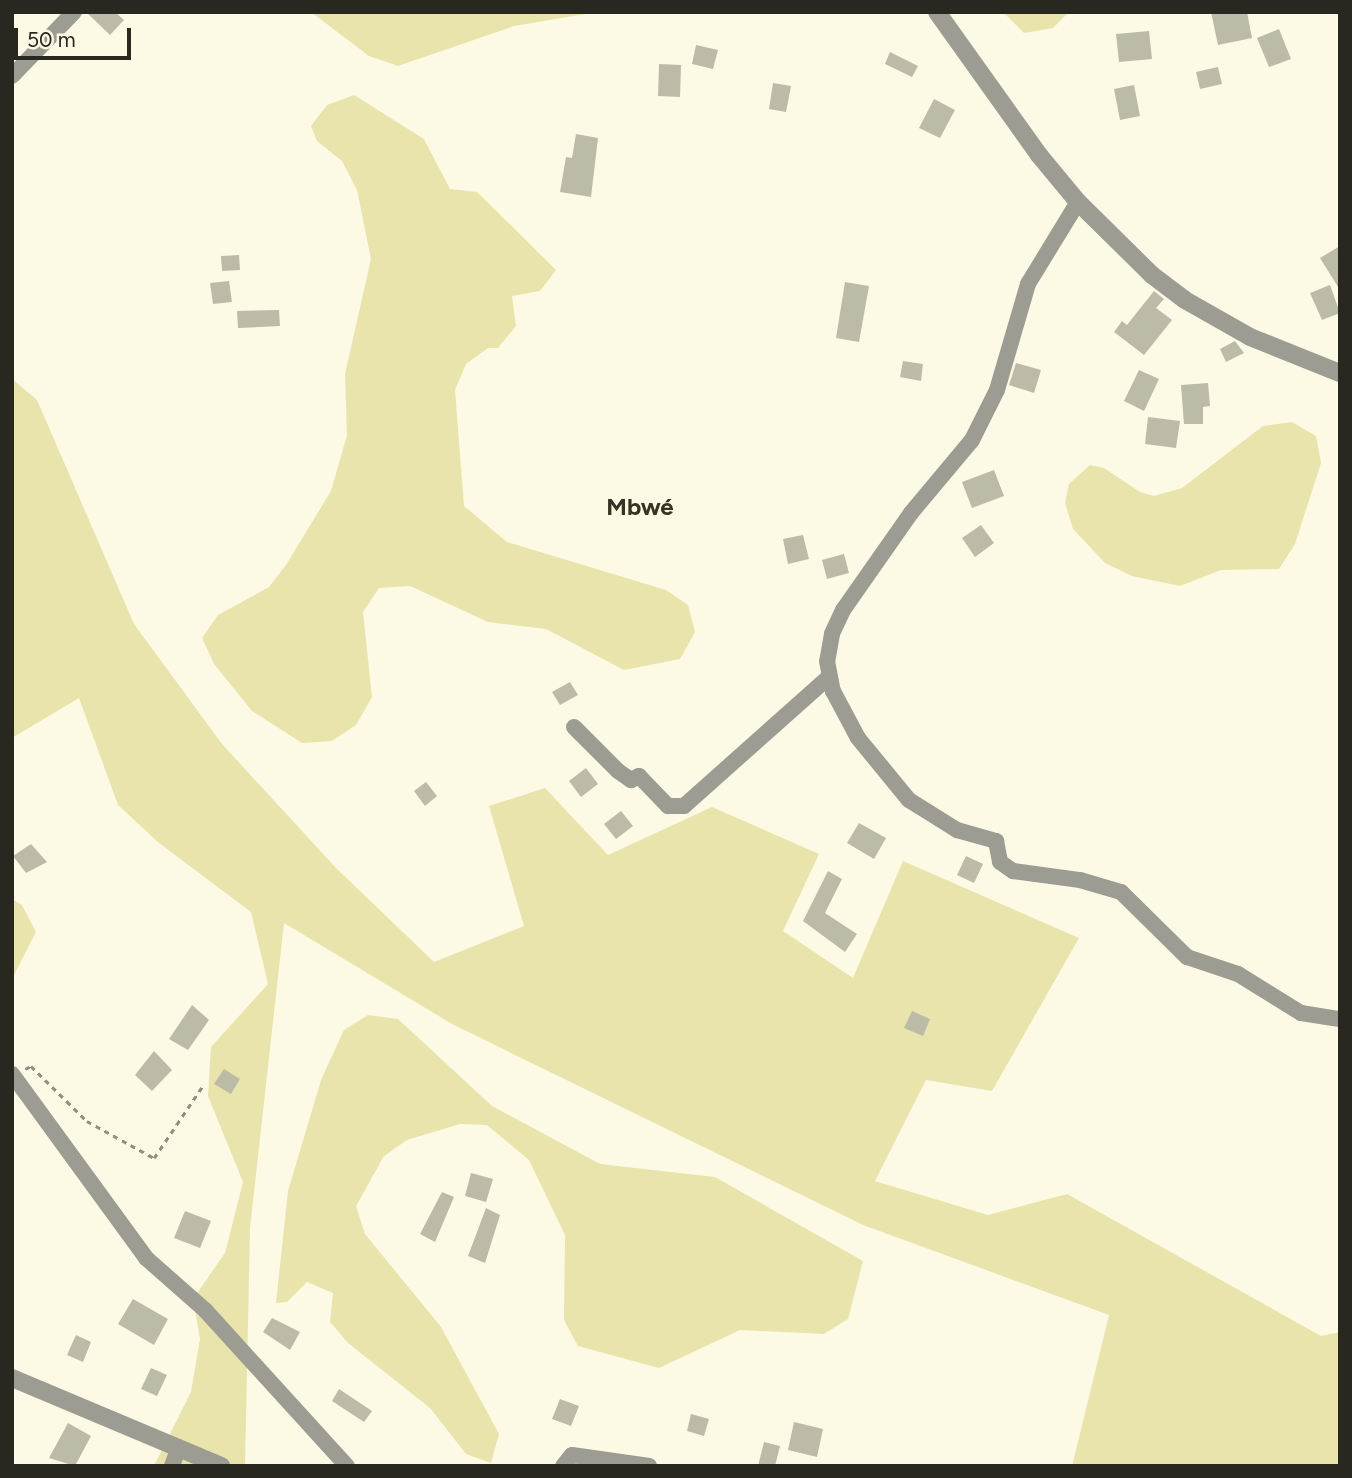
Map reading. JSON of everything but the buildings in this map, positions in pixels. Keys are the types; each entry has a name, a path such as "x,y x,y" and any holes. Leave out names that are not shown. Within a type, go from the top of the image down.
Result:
{"street":[{"path":"12,76 74,12"},
{"path":"937,12 996,99 1078,201 1185,300 1250,337 1340,373"},
{"path":"1078,201 1028,284 997,390 972,440 911,513 843,610 832,634 829,677 858,738 909,800 957,830 996,841 1000,862 1013,871 1080,880 1121,892 1186,957 1238,974 1301,1013 1340,1019"},
{"path":"574,727 618,771 631,780 639,776 668,806 684,806 829,677"},
{"path":"13,1075 138,1250 290,1399 347,1466"},
{"path":"12,1378 221,1466"},
{"path":"172,1466 179,1447"},
{"path":"563,1466 572,1455 649,1466"}],"path":[{"path":"13,1075 31,1066 87,1121 154,1158 204,1084"}],"shaded area":[{"path":"311,12 597,12 514,26 398,66 369,56"},
{"path":"1003,12 1069,12 1053,28 1024,33"},
{"path":"354,95 424,139 450,189 477,192 556,270 540,291 512,296 516,326 498,348 488,348 466,364 455,390 464,506 507,542 666,590 688,605 695,632 680,659 624,670 546,629 488,622 410,586 379,588 363,612 372,697 356,725 332,741 302,743 252,711 214,664 202,638 218,615 269,587 286,565 331,491 347,435 345,374 371,259 357,190 342,161 317,141 311,126 327,105"},
{"path":"12,379 37,400 134,624 222,744 336,868 434,962 524,926 489,806 545,788 608,855 712,807 819,854 783,931 853,978 903,861 1079,938 992,1091 926,1080 875,1181 988,1215 1067,1194 1321,1336 1340,1332 1340,1466 1072,1466 1109,1315 863,1225 452,1024 284,923 250,1228 245,1466 154,1466 191,1392 200,1339 193,1299 225,1253 243,1182 208,1096 211,1047 268,984 251,912 159,843 118,805 79,698 12,738"},
{"path":"1292,422 1316,436 1321,463 1295,544 1279,569 1221,570 1180,586 1132,576 1105,563 1073,529 1065,503 1069,484 1090,465 1104,468 1140,492 1154,496 1182,488 1263,426"},
{"path":"12,899 22,905 36,932 12,979"},
{"path":"368,1015 398,1019 492,1106 600,1164 715,1177 863,1261 848,1319 824,1334 740,1330 659,1368 578,1346 564,1320 565,1235 529,1160 487,1125 460,1124 407,1140 384,1156 356,1206 365,1234 441,1327 499,1434 491,1463 466,1454 430,1408 348,1343 330,1322 333,1293 307,1282 287,1302 276,1303 288,1191 321,1080 344,1030"}],"district":[{"name":"Mbwé","path":"640,507"}]}
